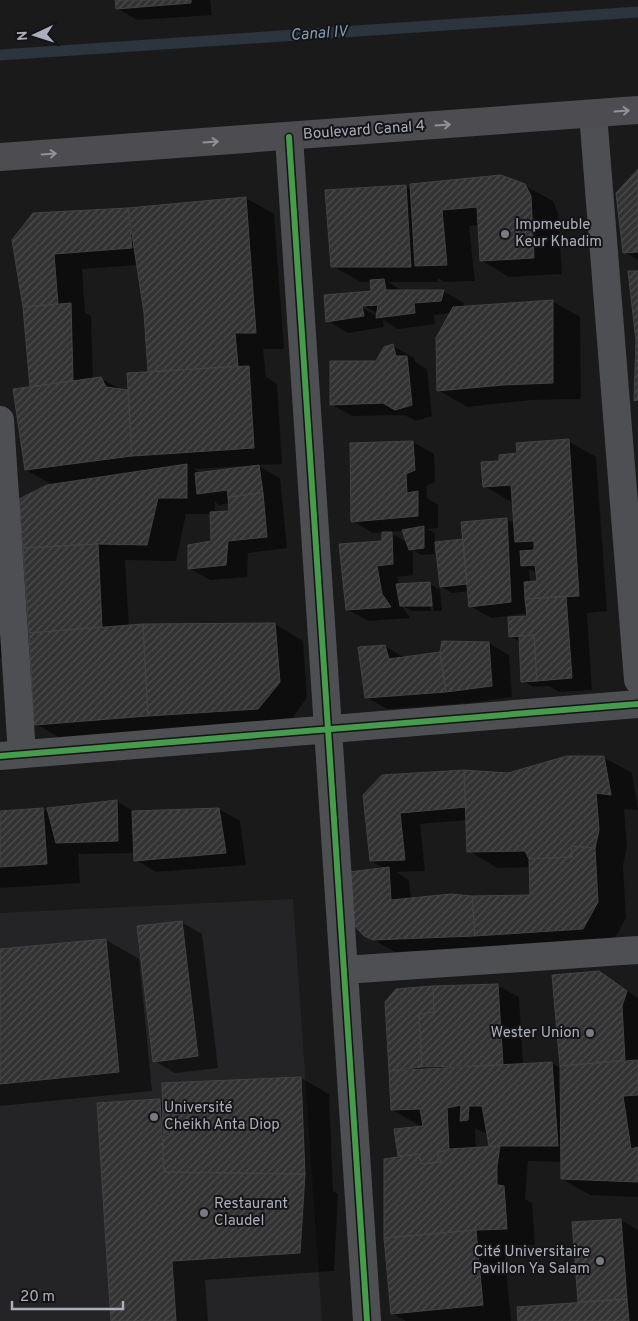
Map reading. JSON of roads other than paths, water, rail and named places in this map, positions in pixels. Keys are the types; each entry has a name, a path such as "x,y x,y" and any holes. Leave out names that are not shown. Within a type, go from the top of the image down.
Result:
{"main road":[{"name":"Boulevard Canal 4","path":"0,157 638,110"}],"street":[{"path":"592,114 638,680"},
{"path":"289,137 368,1321"},
{"path":"0,420 11,755 638,704"},
{"path":"344,970 638,950"}],"waterway":[{"name":"Canal IV","path":"0,55 638,12"}],"place":[{"name":"Impmeuble Keur Khadim","path":"505,234"},
{"name":"Wester Union","path":"590,1033"},
{"name":"Université Cheikh Anta Diop","path":"154,1117"},
{"name":"Restaurant Claudel","path":"204,1213"},
{"name":"Cité Universitaire Pavillon Ya Salam","path":"600,1261"}]}
